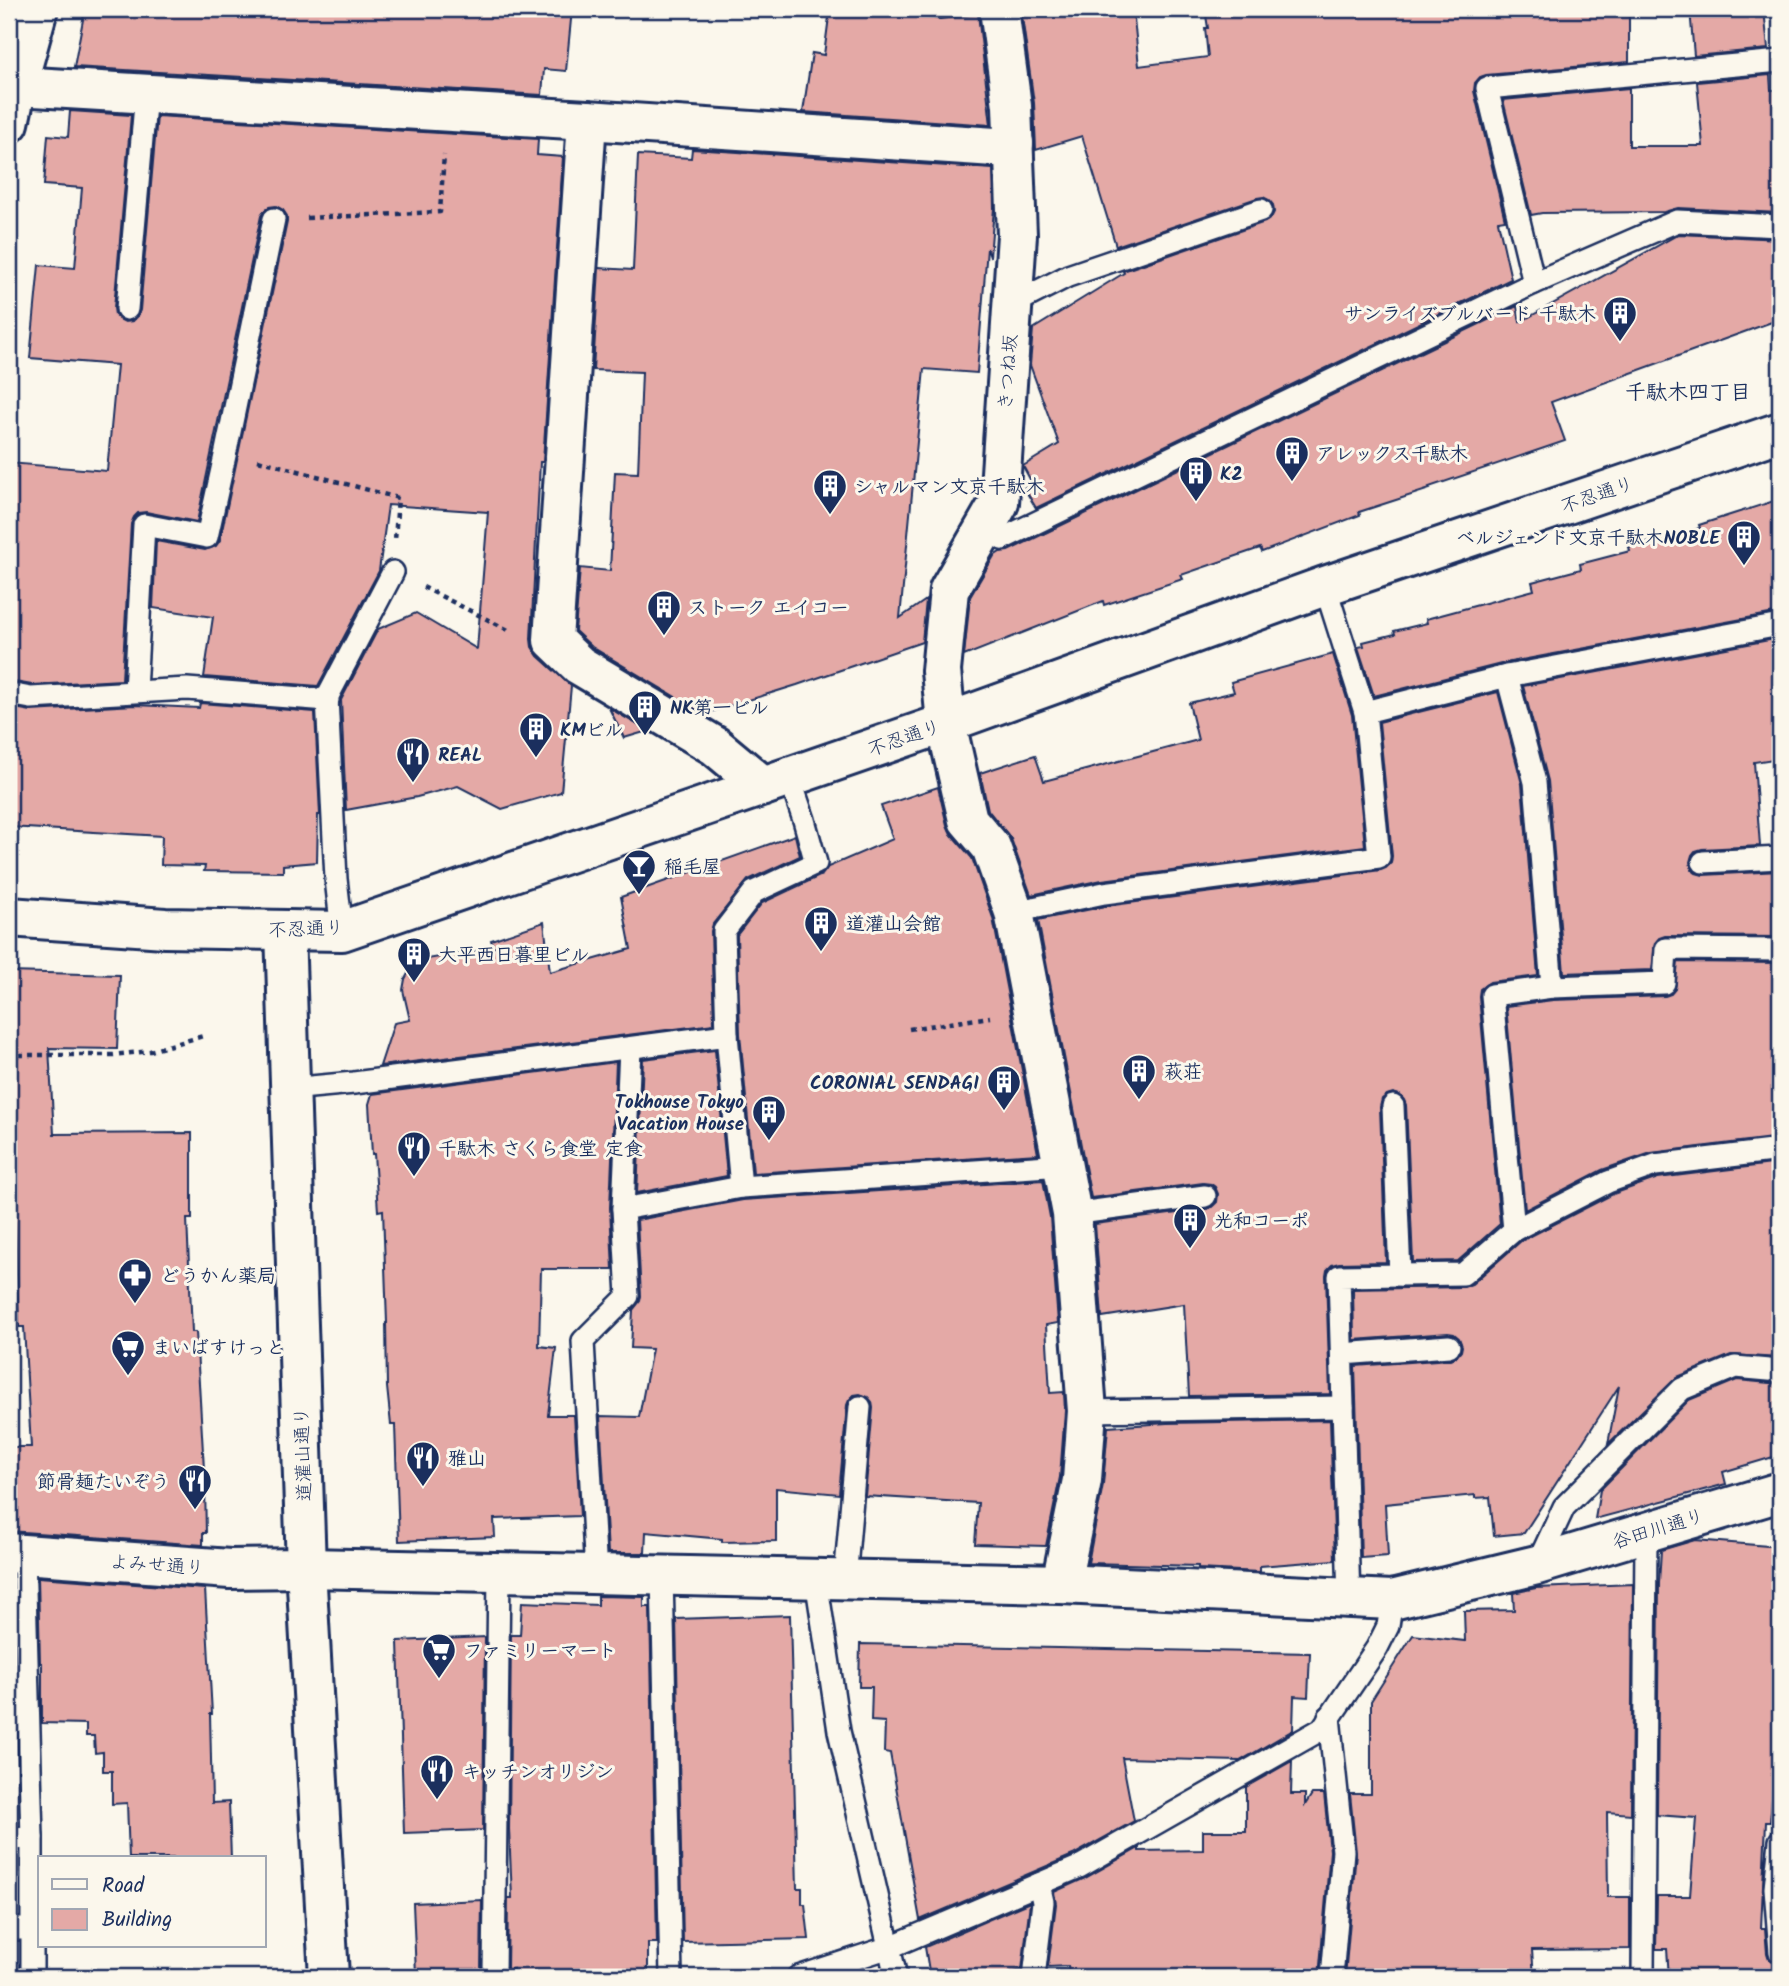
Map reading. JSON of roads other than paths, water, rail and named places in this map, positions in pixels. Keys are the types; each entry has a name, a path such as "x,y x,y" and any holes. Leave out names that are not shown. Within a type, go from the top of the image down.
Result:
{"street":[{"path":"9,123 38,9"},
{"name":"きつね坂","path":"999,9 1012,106 1017,234 999,503 949,590 941,671 946,723 968,820 991,847 1014,912 1072,1214 1087,1410 1082,1480 1061,1584"},
{"path":"17,86 995,147 1014,143"},
{"path":"587,120 553,640 579,664 776,781"},
{"name":"不忍通り","path":"9,917 165,928 342,931 946,723 1325,586 1780,432"},
{"name":"道灌山通り","path":"285,930 306,1568 329,1977"},
{"name":"谷田川通り","path":"831,1579 1061,1584 1392,1600 1537,1565 1780,1492"},
{"name":"よみせ通り","path":"16,1553 230,1569 306,1568 831,1579"}],"lane":[{"path":"1534,284 1487,88 1780,61"},
{"path":"127,309 146,93"},
{"path":"1011,305 1068,276 1261,210"},
{"path":"135,691 144,525 207,537 274,219"},
{"path":"985,525 1002,539 1534,284 1677,221 1780,226"},
{"path":"342,931 327,698 393,572"},
{"path":"1014,912 1104,893 1379,857 1365,712 1325,586"},
{"path":"1365,712 1507,676 1780,625"},
{"path":"1507,676 1535,782 1552,987"},
{"path":"9,694 31,698 187,689 328,701"},
{"path":"741,1187 727,1035 724,930 754,892 816,863 804,820 776,781"},
{"path":"1703,862 1780,858"},
{"path":"1514,1230 1492,995 1552,987 1664,984 1666,949 1780,950"},
{"path":"289,1089 727,1035"},
{"path":"596,1574 583,1341 628,1296 624,1209 630,1048"},
{"path":"1393,1106 1400,1275"},
{"path":"1349,1598 1339,1276 1463,1274 1514,1230 1608,1182 1655,1165 1780,1150"},
{"path":"624,1209 741,1187 1063,1165"},
{"path":"1072,1214 1205,1196"},
{"path":"1342,1354 1449,1346"},
{"path":"1537,1565 1564,1507 1682,1389 1735,1367 1780,1371"},
{"path":"860,1407 831,1579 839,1731 896,1977"},
{"path":"1087,1410 1343,1407"},
{"path":"1643,1977 1646,1532"},
{"path":"16,1553 32,1838 32,1977"},
{"path":"495,1974 499,1573"},
{"path":"662,1575 671,1977"},
{"path":"799,1977 890,1947 1080,1867 1322,1729 1377,1648 1388,1626 1392,1600"},
{"path":"1329,1717 1343,1851 1332,1977"},
{"path":"9,1839 32,1838"},
{"path":"1780,1841 1776,1888 1780,1952"},
{"path":"1034,1977 1043,1902 1039,1884"},
{"path":"9,1929 31,1929"}],"place":[{"name":"サンライズブルバード 千駄木","path":"1620,343"},
{"name":"アレックス千駄木","path":"1292,483"},
{"name":"K2","path":"1196,503"},
{"name":"シャルマン文京千駄木","path":"830,516"},
{"name":"ベルジェンド文京千駄木NOBLE","path":"1744,567"},
{"name":"ストーク エイコー","path":"664,637"},
{"name":"NK第一ビル","path":"645,737"},
{"name":"KMビル","path":"536,759"},
{"name":"REAL","path":"413,784"},
{"name":"稲毛屋","path":"639,896"},
{"name":"道灌山会館","path":"821,953"},
{"name":"大平西日暮里ビル","path":"414,984"},
{"name":"萩荘","path":"1139,1101"},
{"name":"CORONIAL SENDAGI","path":"1004,1112"},
{"name":"Tokhouse Tokyo Vacation House","path":"769,1142"},
{"name":"千駄木 さくら食堂 定食","path":"414,1178"},
{"name":"光和コーポ","path":"1190,1250"},
{"name":"どうかん薬局","path":"135,1305"},
{"name":"まいばすけっと","path":"128,1377"},
{"name":"雅山","path":"423,1488"},
{"name":"節骨麺たいぞう","path":"195,1511"},
{"name":"ファミリーマート","path":"439,1680"},
{"name":"キッチンオリジン","path":"437,1801"}],"district":[{"name":"千駄木四丁目","path":"1688,392"}]}
